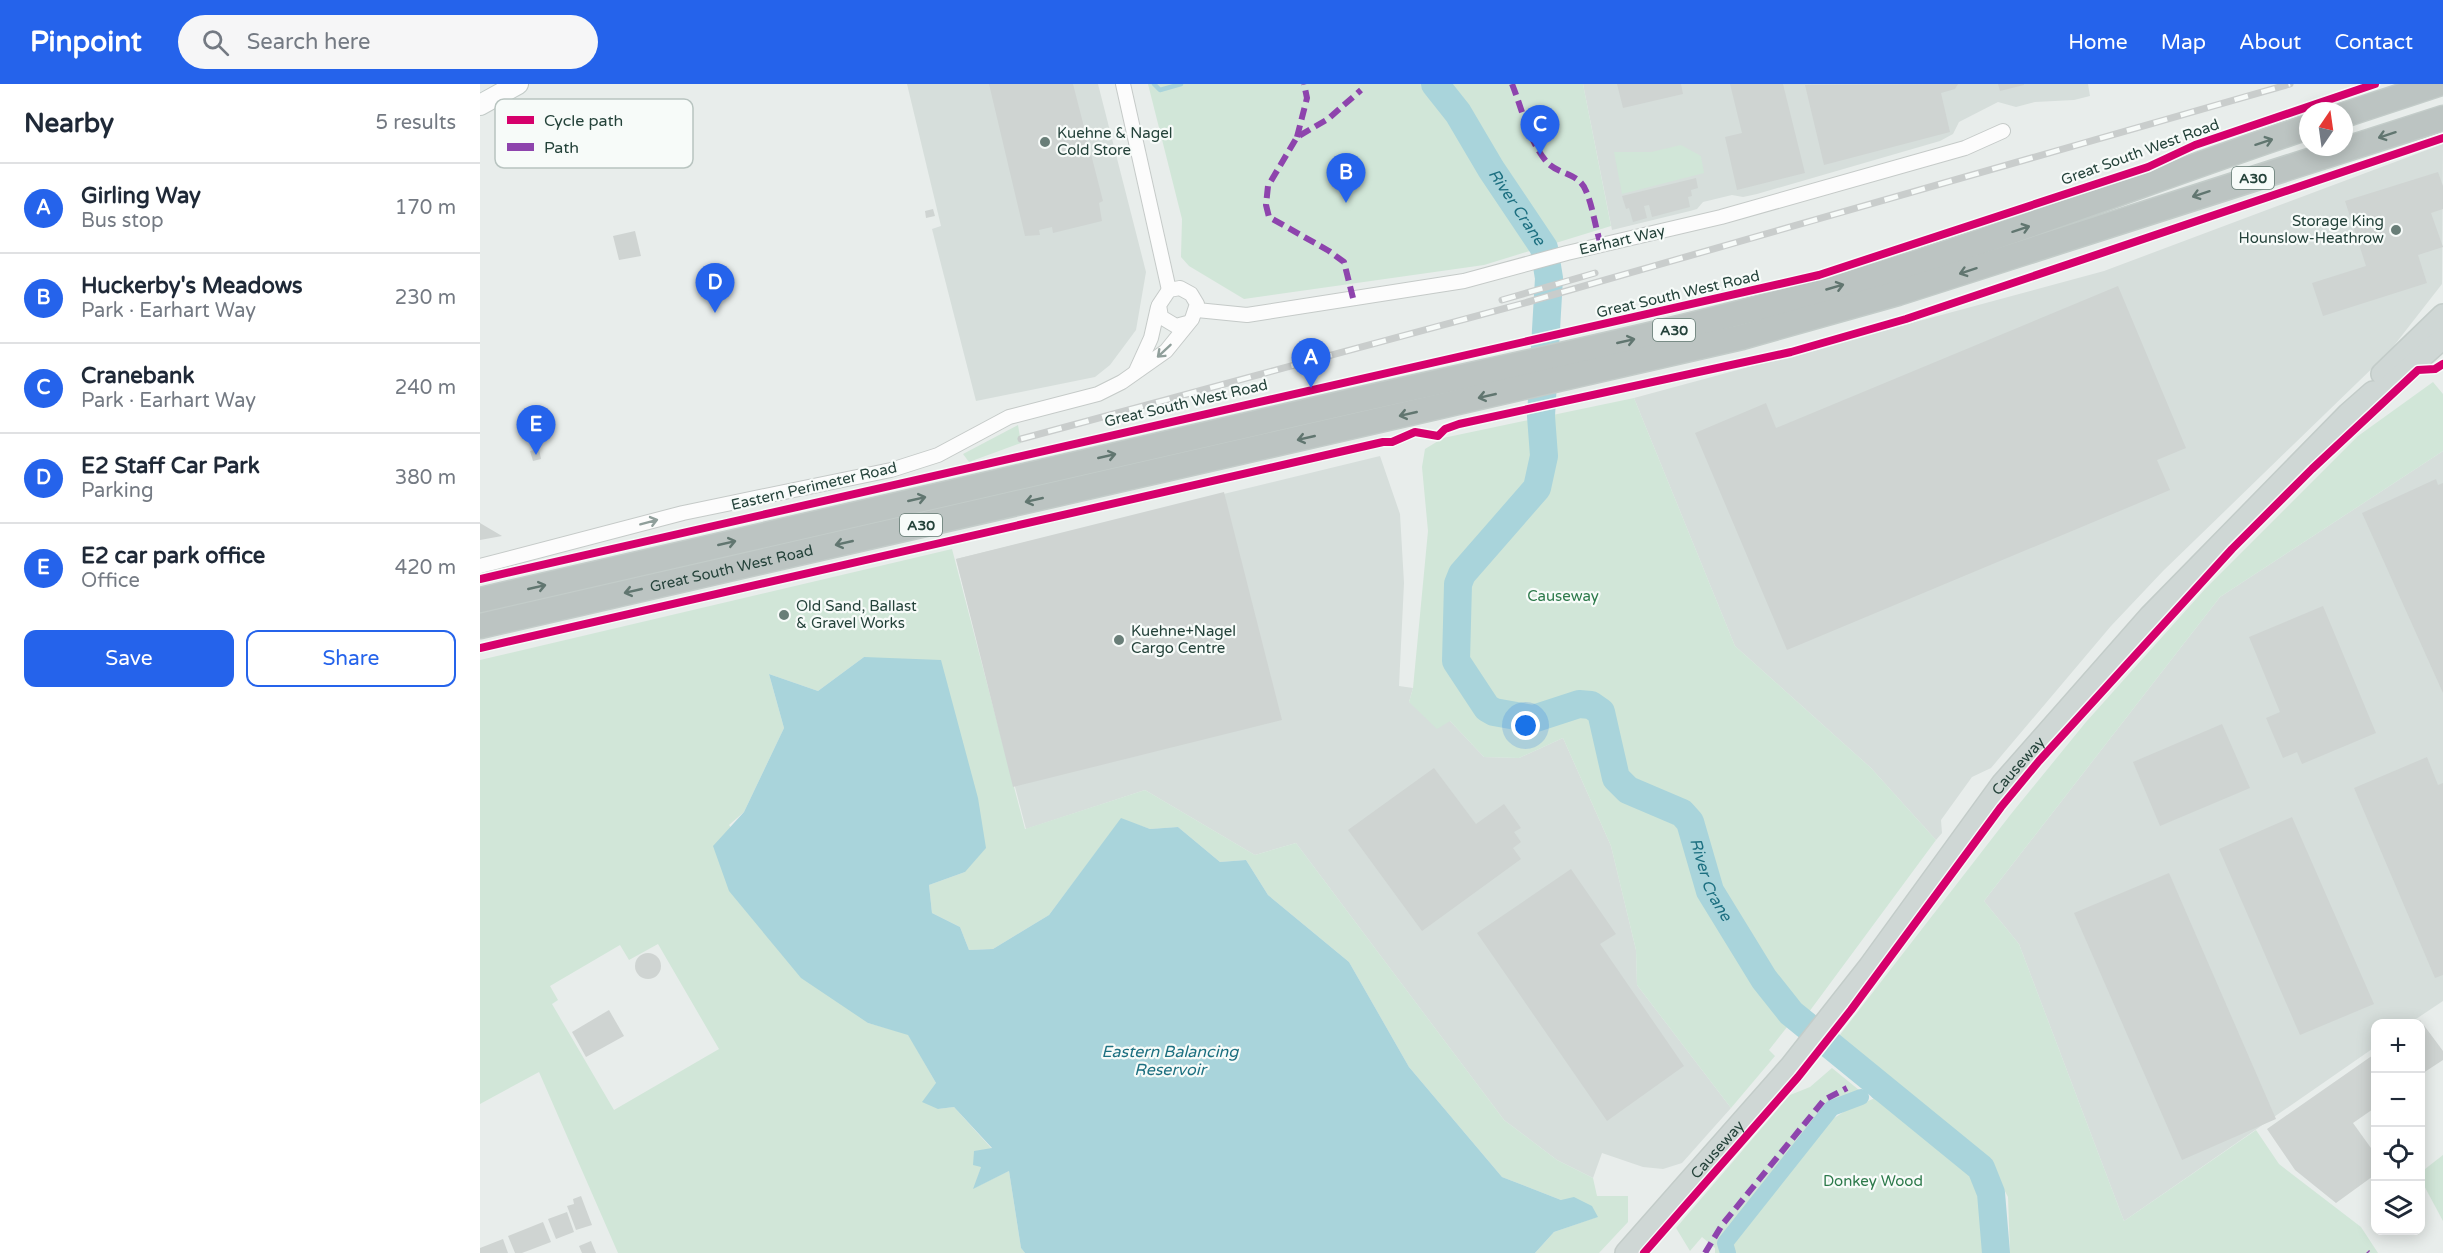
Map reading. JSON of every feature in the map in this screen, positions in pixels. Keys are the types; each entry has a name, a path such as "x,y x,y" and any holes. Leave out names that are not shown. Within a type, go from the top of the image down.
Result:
{"highway":[{"path":"2353,112 2438,84"},
{"name":"Great South West Road","path":"1571,365 1664,356 1832,313 2443,118"},
{"name":"Great South West Road","path":"480,626 1571,365 1891,271 2032,225 2170,174 2299,130"},
{"name":"Great South West Road","path":"480,600 1316,409 1521,377"}],"main road":[{"name":"Causeway","path":"1626,1253 1786,1071 1839,1005 2002,784 2150,616 2289,472 2373,392 2374,382 2437,342 2443,315"}],"street":[{"path":"480,105 518,84"},
{"path":"1123,84 1169,290 1159,305 1150,338 1135,373"},
{"name":"Earhart Way","path":"1197,310 1247,315 1464,281 1567,253 1721,217 1965,148 2003,131"},
{"path":"1159,305 1165,321 1176,326 1188,323 1197,310 1195,298 1186,290 1169,290"},
{"name":"Eastern Perimeter Road","path":"480,566 683,513 891,470 938,454 1009,417 1098,394 1135,373 1166,351 1188,323"}],"shaded area":[{"path":"907,84 1098,84 1146,272 1136,330 1110,365 1095,377 976,401 932,229 941,226"},
{"path":"1583,84 2088,84 2090,96 2074,100 2035,102 2016,107 1998,102 1959,122 1953,134 1940,141 1757,194 1743,197 1732,195 1703,202 1697,209 1612,230"},
{"path":"2443,144 2442,284 2389,352 2163,571 2111,626 1991,768 1972,777 1941,820 1942,833 1936,840 1871,768 1735,646 1634,398 2104,271"},
{"path":"2443,451 2443,1001 2416,1019 2371,1019 2371,1050 2124,1221 2019,944 1984,901 2220,597"},
{"path":"1380,456 1400,514 1404,583 1399,686 1413,688 1409,702 1450,721 1484,757 1519,758 1563,738 1611,846 1636,950 1637,985 1731,1108 1682,1163 1663,1169 1643,1167 1602,1153 1593,1178 1557,1160 1504,1120 1296,843 1255,855 1145,790 1026,829 956,559"}],"green space":[{"path":"1148,84 1583,84 1611,226 1484,265 1244,299 1189,266 1181,257 1182,219"},
{"path":"1681,145 1701,156 1704,173 1622,194 1614,152 1651,152"},
{"path":"2433,382 2443,394 2443,451 2220,597 1984,901 2019,944 2124,1221 2256,1130 2279,1164 2361,1227 2378,1253 2010,1253 2008,1197 1991,1165 1839,1036 2011,814 2086,722 2205,589 2358,436"},
{"name":"Causeway","path":"1634,398 1735,646 1871,768 1936,840 1806,1016 1799,1012 1769,1050 1775,1056 1731,1108 1637,985 1636,950 1611,846 1563,738 1519,758 1484,757 1450,721 1437,729 1409,702 1413,688 1428,531 1422,467 1425,449 1443,438"},
{"path":"1018,425 1021,443 969,462 963,454"},
{"path":"952,549 1025,829 1145,790 1255,855 1296,843 1504,1120 1557,1160 1593,1178 1597,1196 1628,1196 1628,1222 1599,1253 1535,1253 1554,1232 1597,1217 1592,1207 1561,1200 1502,1177 1409,1067 1349,962 1268,895 1246,860 1220,862 1178,827 1150,829 1121,819 1049,915 993,949 969,950 960,927 932,913 929,885 965,872 864,657 818,691 769,674 784,728 744,812 729,825 868,1023 908,1034 936,1083 938,1109 954,1107 992,1149 981,1167 974,1188 1009,1171 1021,1248 1025,1253 618,1253 539,1072 480,1104 480,660","holes":["658,944 719,1049 614,1110 552,1004 558,1000 550,986 620,945 629,960"]},
{"path":"1832,1068 1859,1090 1829,1104 1722,1242 1725,1253 1715,1253 1715,1248 1702,1237 1690,1251 1676,1228 1790,1095 1810,1087"},
{"name":"Donkey Wood","path":"1882,1095 1966,1163 1977,1178 1991,1253 1732,1253 1730,1243 1825,1124 1845,1111"},
{"path":"2443,1155 2443,1221 2425,1187 2425,1169"}],"water":[{"name":"Eastern Balancing Reservoir","path":"864,657 941,660 978,798 986,848 965,872 929,885 932,913 960,927 969,950 993,949 1049,915 1121,818 1150,829 1178,827 1220,862 1246,860 1268,895 1349,962 1409,1067 1502,1177 1561,1200 1574,1197 1592,1206 1598,1217 1554,1232 1535,1253 1025,1253 1021,1248 1009,1171 973,1189 981,1167 973,1165 974,1151 992,1148 954,1107 938,1109 922,1102 936,1083 908,1035 868,1023 801,978 729,891 713,846 744,812 784,728 769,674 818,691"}],"building":[{"name":"Kuehne & Nagel Cold Store","path":"989,84 1073,84 1103,201 1099,203 1102,221 1053,233 1052,227 1039,230 1040,235 1025,236"},
{"path":"1617,84 1681,84 1683,94 1623,108"},
{"path":"1730,84 1783,84 1805,173 1737,190 1725,137 1742,133"},
{"path":"1958,84 1955,89 1941,93 1950,132 1824,165 1805,85"},
{"path":"1998,84 2024,84 2024,85 2000,91"},
{"name":"Storage King Hounslow-Heathrow","path":"2438,172 2443,186 2443,209 2431,213 2443,247 2418,255 2427,283 2323,316 2312,283 2366,266 2345,201"},
{"path":"1696,178 1698,188 1691,190 1692,196 1688,197 1690,207 1652,217 1649,205 1644,206 1647,218 1633,222 1622,196"},
{"path":"933,209 935,216 926,218 925,211"},
{"path":"635,231 641,256 619,260 613,236"},
{"path":"2118,286 2186,448 2157,460 2170,490 1787,650 1695,433 1766,403 1776,428"},
{"path":"539,449 541,459 533,461 530,451"},
{"path":"2436,479 2438,485 2443,483 2443,693 2362,513"},
{"name":"Kuehne+Nagel Cargo Centre","path":"1224,492 1282,720 1013,787 956,559"},
{"path":"480,523 502,536 480,540"},
{"path":"2323,606 2376,733 2302,764 2297,752 2283,758 2266,718 2280,712 2249,637"},
{"path":"2222,724 2250,788 2160,826 2133,762"},
{"path":"2427,757 2438,785 2443,783 2443,975 2435,978 2354,788"},
{"path":"1434,768 1476,824 1504,804 1521,828 1514,832 1521,842 1513,848 1521,859 1422,931 1348,830"},
{"path":"2292,817 2374,1004 2300,1035 2219,849"},
{"path":"1571,869 1616,934 1600,944 1684,1066 1607,1121 1477,933"},
{"path":"2169,873 2276,1119 2182,1160 2074,913"},
{"path":"648,953 657,957 661,966 657,975 648,979 639,975 635,966 639,957"},
{"path":"609,1010 624,1036 586,1057 572,1032"},
{"path":"2425,1027 2443,1051 2443,1060 2425,1072"},
{"path":"2371,1056 2371,1110 2353,1123 2371,1148 2371,1178 2336,1203 2295,1170 2267,1129"},
{"path":"581,1196 592,1225 576,1230 567,1206 574,1204 573,1199"},
{"path":"567,1212 574,1232 556,1239 548,1219"},
{"path":"543,1222 551,1242 522,1253 515,1253 508,1236"},
{"path":"503,1239 508,1253 480,1253 480,1248"},
{"path":"591,1241 596,1253 582,1253 579,1246"}],"waterway":[{"path":"1154,84 1160,90 1181,84"},
{"name":"River Crane","path":"1435,84 1458,113 1491,169 1544,248 1549,278 1541,416 1544,456 1537,488 1462,574 1458,584 1456,661 1487,708 1494,712 1533,719 1579,704 1591,705 1601,712 1616,778 1628,790 1682,813 1690,822 1710,891 1764,979 1791,1013 1981,1168 1991,1193 1996,1253"},
{"name":"River Crane","path":"1878,1092 1887,1093"},
{"path":"1728,1253 1725,1243 1832,1108 1861,1097"}],"railway":[{"path":"1021,439 1528,302 2290,84"},
{"path":"1502,300 1595,273"}],"marked path":[{"path":"1297,137 1307,98 1304,84"},
{"path":"1512,84 1530,134 1540,153 1551,166 1583,185 1601,245"},
{"path":"1353,298 1344,262 1269,217 1266,205 1268,186 1297,137 1328,119 1361,90"},
{"path":"1705,1253 1722,1225 1824,1100 1847,1088"}],"cycle path":[{"path":"480,579 1819,275 2148,167 2195,145 2375,84"},
{"path":"480,648 1383,442 1392,442 1415,432 1438,436 1445,429 1459,424 1791,352 1906,319 2443,138"},
{"path":"1644,1253 1798,1077 1851,1010 2001,807 2039,761 2232,549 2312,469 2418,370 2435,369 2443,364"}],"place":[{"name":"Kuehne & Nagel Cold Store","path":"1045,142"},
{"name":"Cranebank","path":"1540,155"},
{"name":"Huckerby's Meadows","path":"1346,203"},
{"name":"Storage King Hounslow-Heathrow","path":"2396,230"},
{"name":"E2 Staff Car Park","path":"715,313"},
{"name":"Girling Way","path":"1311,388"},
{"name":"E2 car park office","path":"536,455"},
{"name":"Old Sand, Ballast & Gravel Works","path":"784,615"},
{"name":"Kuehne+Nagel Cargo Centre","path":"1119,640"}]}
